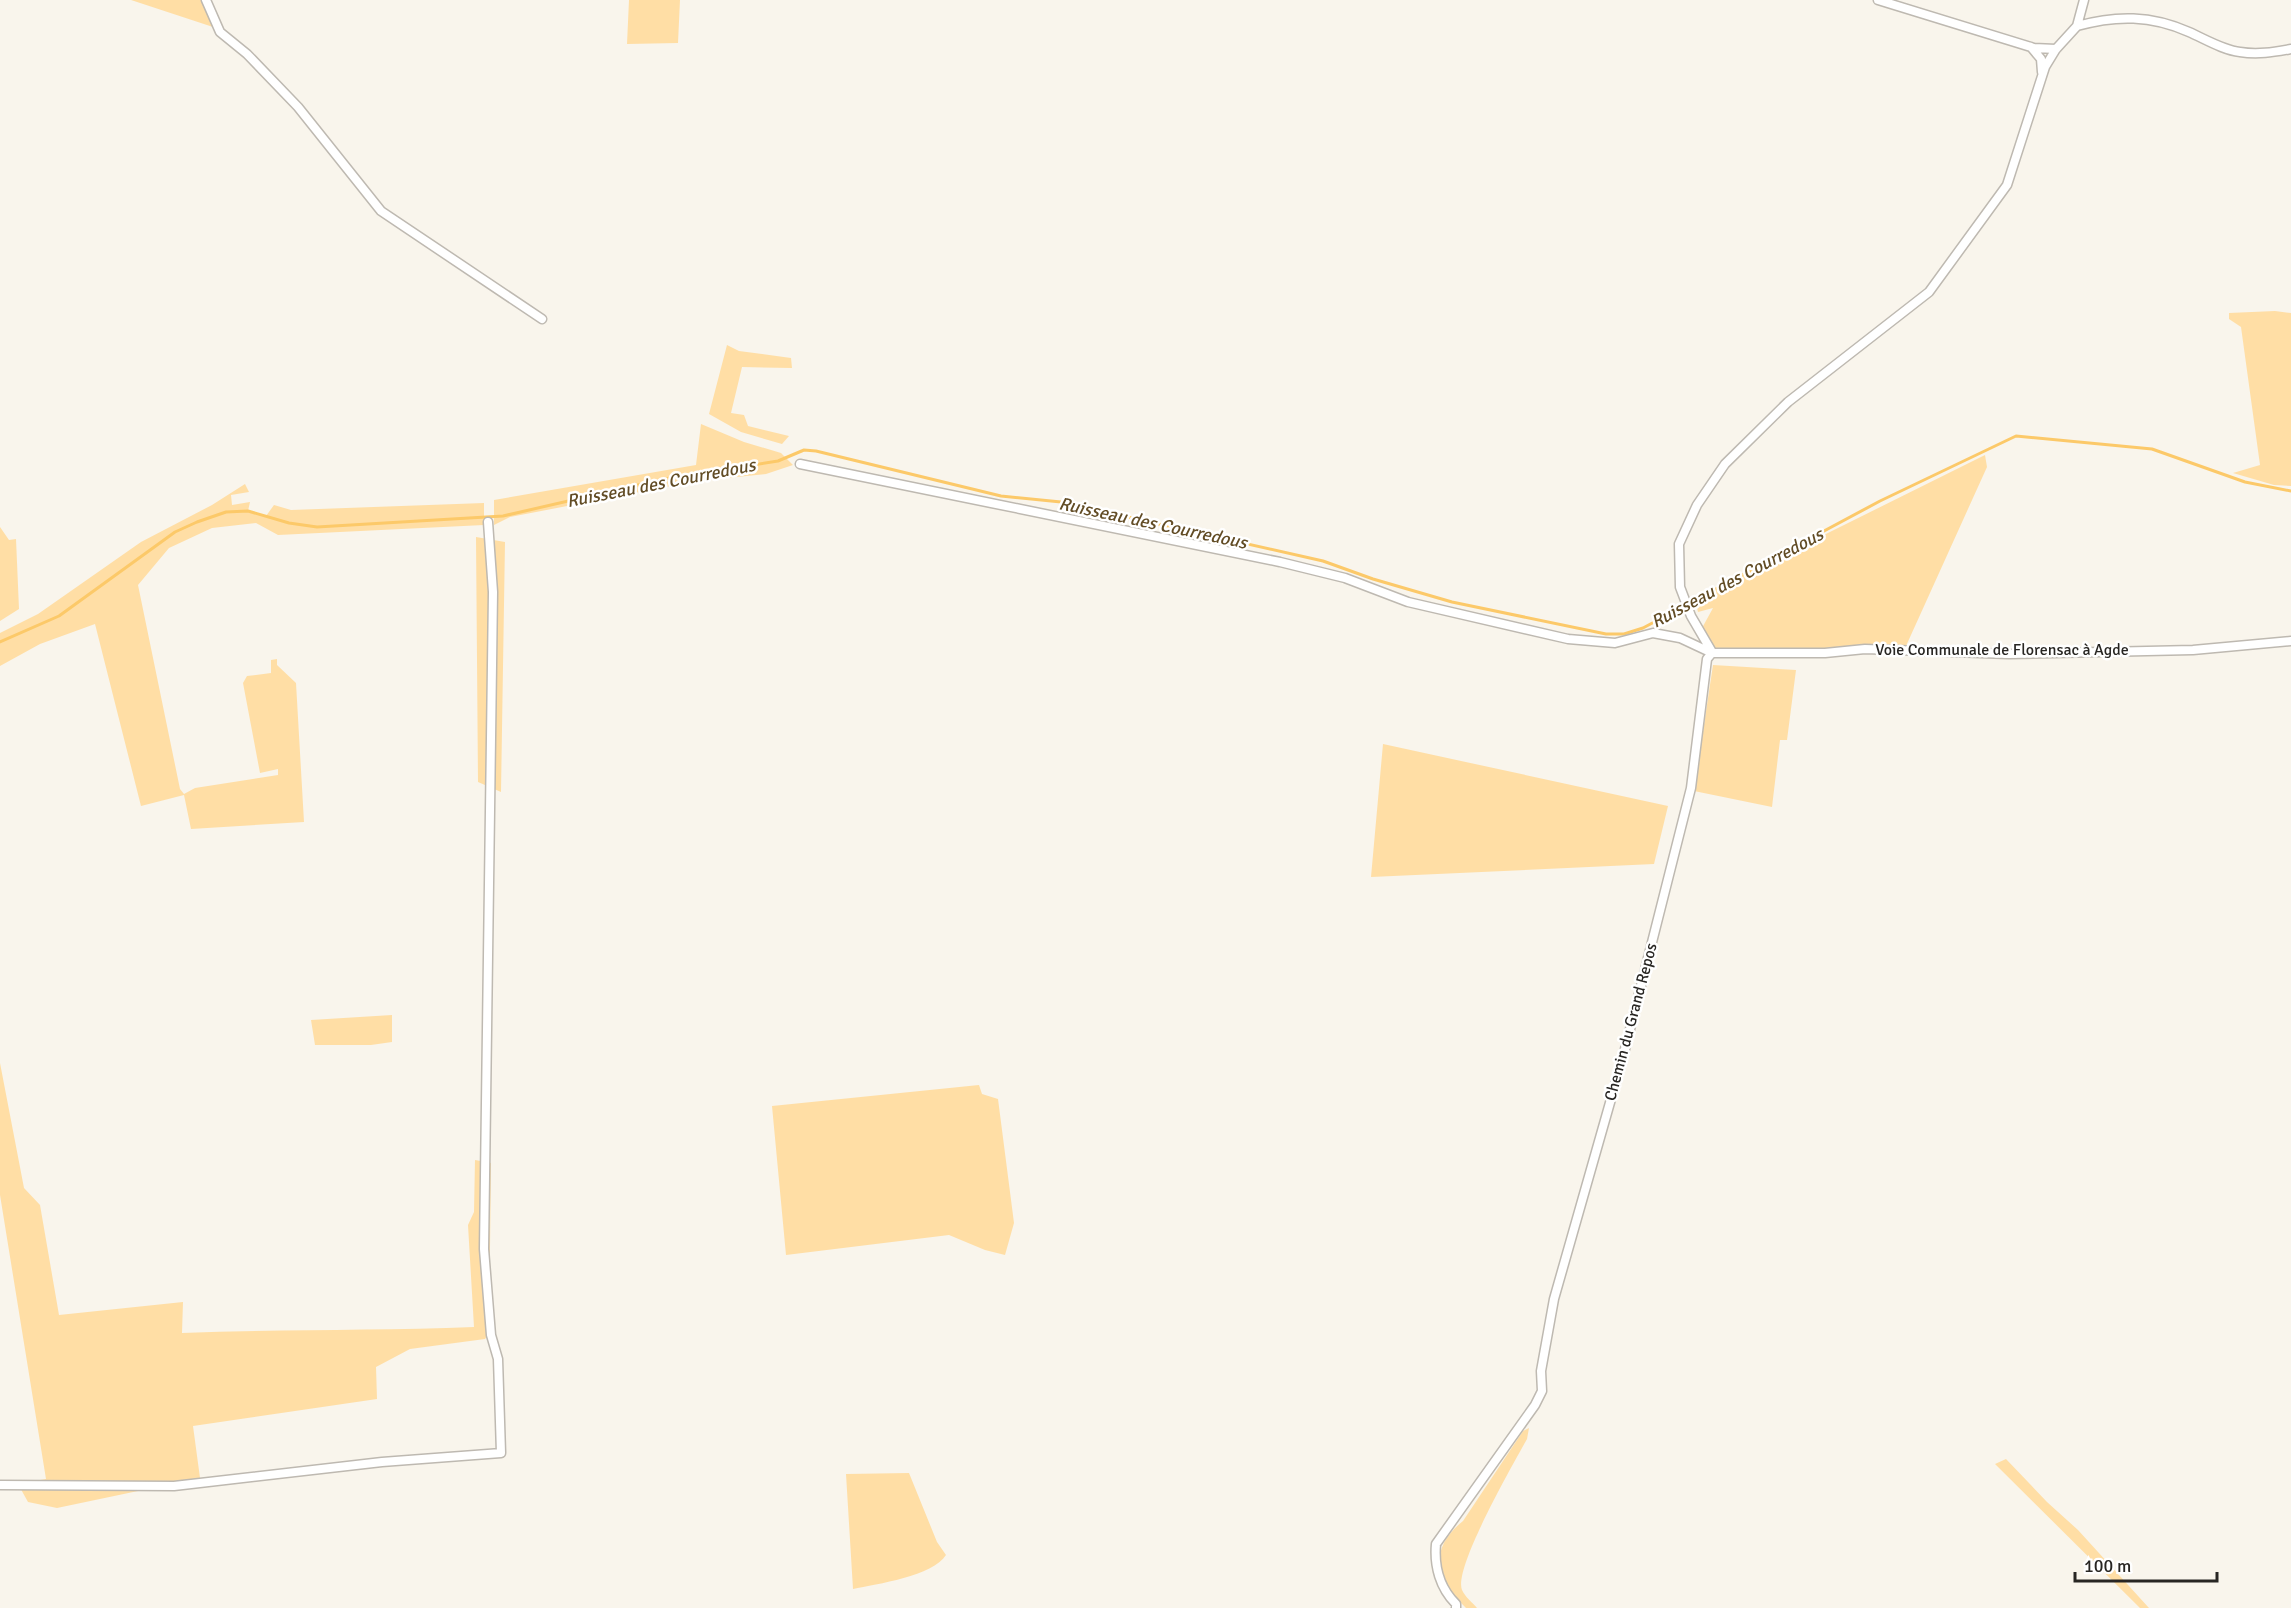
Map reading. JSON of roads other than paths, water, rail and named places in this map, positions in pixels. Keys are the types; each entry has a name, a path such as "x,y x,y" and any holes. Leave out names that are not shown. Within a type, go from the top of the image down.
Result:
{"street":[{"path":"206,0 220,32 246,54 298,107 381,210 542,319"},
{"path":"1878,0 2030,47 2045,50 2056,48"},
{"path":"1713,652 1691,616 1680,587 1678,543 1697,505 1725,464 1788,402 1929,292 2007,184 2042,76 2056,48 2077,26 2084,0"},
{"path":"2077,26 2124,16 2177,26 2238,52 2264,53 2291,49"},
{"path":"2030,47 2041,59 2042,76"},
{"path":"800,464 1280,562 1345,578 1408,602 1569,639 1615,643 1653,633 1680,638 1713,652"},
{"path":"0,1485 174,1486 382,1462 501,1453 498,1359 490,1335 484,1249 493,592 488,522"},
{"name":"Voie Communale de Florensac à Agde","path":"1713,652 1825,653 1865,649 2008,654 2181,651 2291,641"},
{"name":"Chemin du Grand Repos","path":"1456,1608 1446,1594 1434,1559 1436,1544 1535,1405 1542,1390 1545,1339 1554,1299 1623,1057 1691,788 1707,659 1713,652"}],"waterway":[{"name":"Ruisseau des Courredous","path":"0,642 59,616 175,532 226,512 248,511 289,523 317,527 503,516 664,479 778,461 804,450 1001,496 1061,502 1323,561 1373,579 1452,602 1606,634 1624,634 1643,628 1880,501 2016,436 2152,449 2245,482 2291,491"}]}
